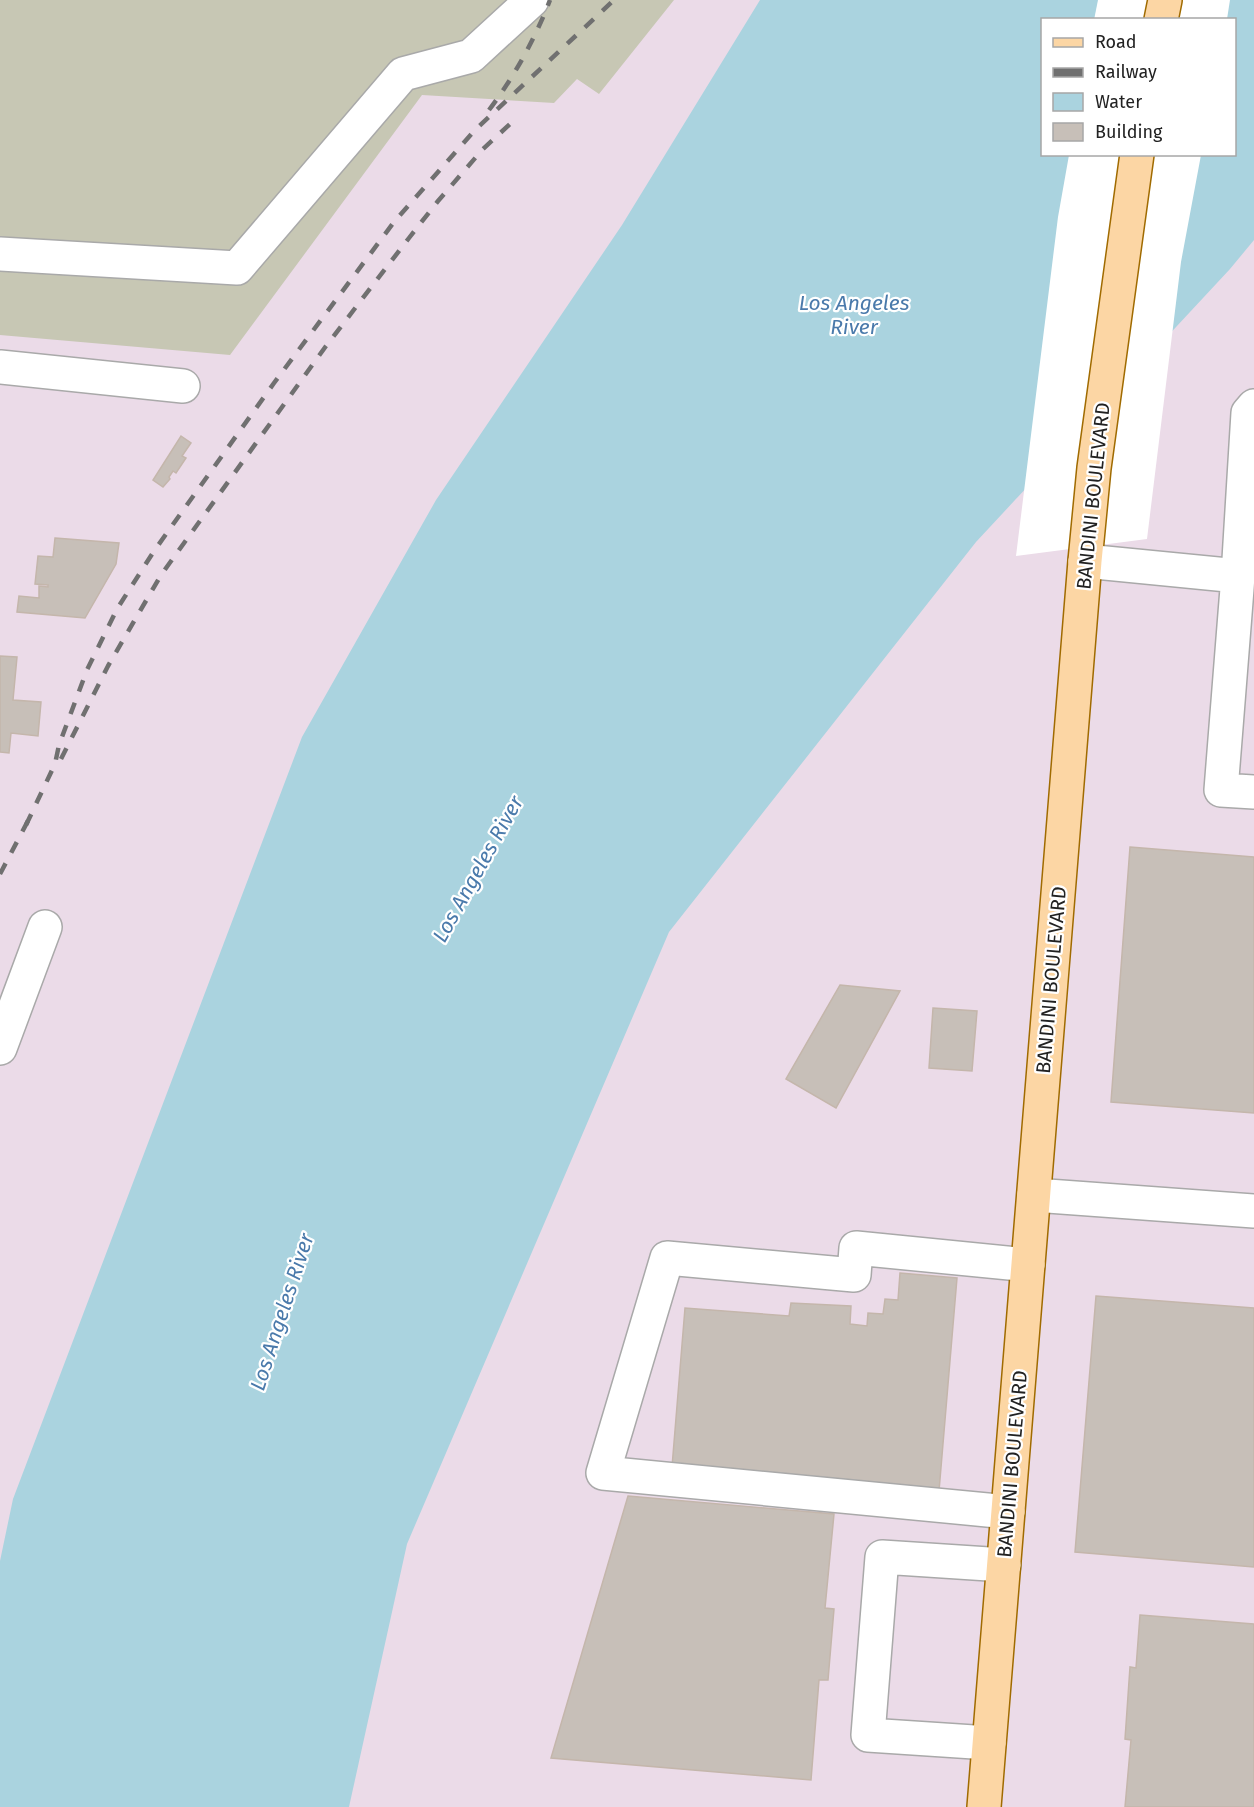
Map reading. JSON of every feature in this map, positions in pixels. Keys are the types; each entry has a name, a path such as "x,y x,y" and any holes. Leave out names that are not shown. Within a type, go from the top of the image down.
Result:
{"main road":[{"path":"1161,18 1165,0"},
{"name":"BANDINI BOULEVARD","path":"984,1807 1085,561 1094,468 1137,156"}],"lane":[{"path":"0,254 237,268 404,74 471,56 532,0"},
{"path":"0,367 183,386"},
{"path":"1254,406 1248,413 1221,790 1254,792"},
{"path":"1085,561 1238,576"},
{"path":"0,1048 45,927"},
{"path":"1034,1195 1254,1211"},
{"path":"1008,1512 603,1473 667,1258 854,1275 856,1248 1028,1265"},
{"path":"989,1743 868,1736 882,1557 1004,1565"}],"shaded area":[{"path":"0,0 1254,0 1254,1807 0,1807"},
{"path":"0,0 674,0 599,94 577,79 554,103 422,95 230,355 0,335"}],"water":[{"name":"Los Angeles River","path":"760,0 1254,0 1254,240 1230,269 976,542 669,932 407,1544 349,1807 0,1807 0,1561 13,1499 302,737 436,500 622,225"}],"pier":[{"path":"1098,0 1230,0 1227,18 1094,18"},
{"path":"1069,156 1201,156 1181,262 1147,539 1016,556 1058,217"}],"building":[{"path":"181,436 191,443 182,456 186,458 176,473 173,471 163,487 153,480"},
{"path":"55,538 119,543 116,564 85,618 17,612 19,596 39,598 39,586 48,587 48,585 35,584 38,556 53,557"},
{"path":"0,656 17,657 13,700 41,702 38,736 11,733 9,753 0,752"},
{"path":"1130,847 1254,857 1254,1113 1111,1102"},
{"path":"840,985 900,991 836,1108 786,1079"},
{"path":"933,1008 977,1011 972,1071 929,1068"},
{"path":"900,1273 957,1278 939,1491 672,1467 685,1308 789,1316 791,1303 851,1306 850,1324 867,1326 868,1313 883,1314 885,1299 898,1300"},
{"path":"1096,1296 1254,1308 1254,1567 1075,1552"},
{"path":"628,1496 834,1514 825,1608 834,1609 828,1680 819,1680 811,1780 551,1758"},
{"path":"1140,1615 1254,1624 1254,1807 1125,1807 1131,1740 1125,1739 1130,1667 1136,1668"}],"railway":[{"path":"489,110 523,57 550,0"},
{"path":"26,825 55,764 59,745 87,670 117,609 154,551 274,383 394,222 474,131 614,0"},
{"path":"61,759 108,666 161,575 326,346 409,238 483,149 510,124"},
{"path":"0,874 30,817"}]}
